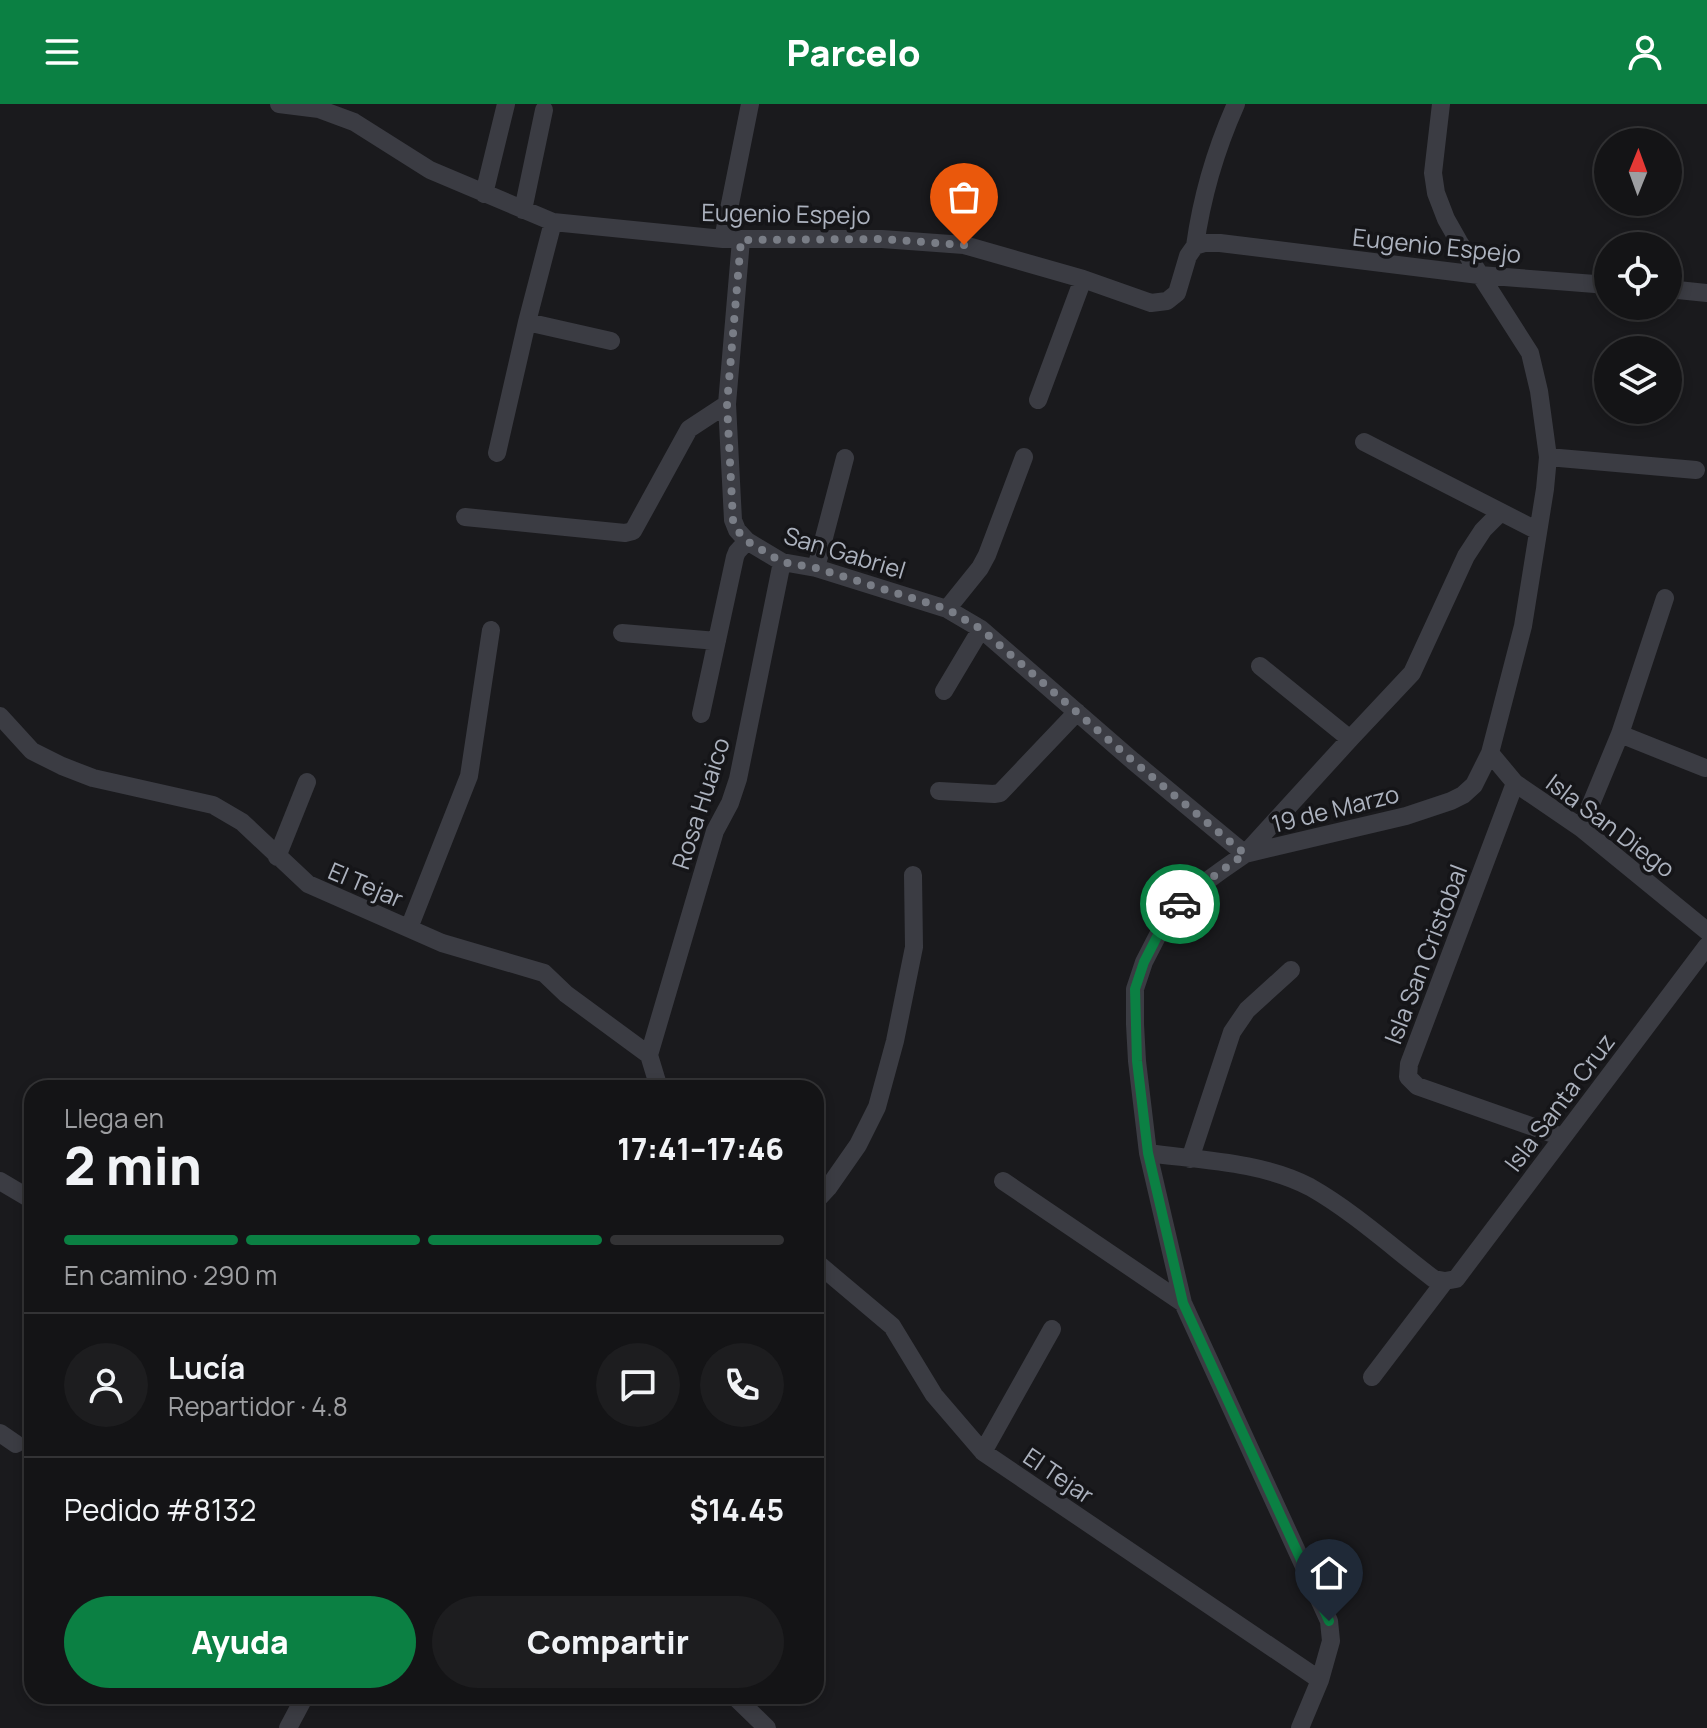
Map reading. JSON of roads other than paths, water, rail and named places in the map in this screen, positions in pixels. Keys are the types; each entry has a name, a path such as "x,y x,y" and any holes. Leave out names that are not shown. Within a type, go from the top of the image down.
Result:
{"street":[{"name":"Eugenio Espejo","path":"279,104 319,109 354,122 430,170 553,222 732,239 882,239 964,245 1083,279 1151,303 1167,301 1177,293 1188,256 1195,246 1205,243 1479,275 1594,284"},
{"path":"484,194 506,104"},
{"name":"San Gabriel","path":"750,104 732,239 727,404 733,520 737,530 747,541 782,562 816,568 947,609 981,629 1245,854"},
{"path":"1195,246 1200,208 1210,170 1236,104"},
{"name":"19 de Marzo","path":"1300,1728 1320,1680 1331,1641 1329,1621 1183,1303 1166,1156 1139,1083 1135,989 1144,962 1161,929 1179,905 1245,854 1406,816 1451,801 1474,785 1492,755 1523,626 1548,457 1530,353 1446,219 1434,183 1441,104"},
{"path":"523,210 544,110"},
{"path":"497,453 553,222"},
{"path":"1038,400 1083,279"},
{"path":"1682,290 1707,293"},
{"path":"527,322 611,341"},
{"path":"465,517 625,533 633,531 689,429 727,404"},
{"path":"1364,442 1538,531"},
{"path":"947,609 987,555 1024,457"},
{"path":"1548,457 1696,470"},
{"path":"816,568 845,458"},
{"path":"1245,854 1412,673 1466,556 1483,530 1501,512"},
{"path":"701,714 735,557 747,541"},
{"name":"Rosa Huaico","path":"649,1055 715,831 738,779 782,562"},
{"path":"1581,828 1620,734 1665,598"},
{"path":"944,691 981,629"},
{"path":"409,928 469,776 491,630"},
{"path":"622,633 717,641"},
{"path":"1260,666 1350,739"},
{"path":"939,791 1000,793 1077,712"},
{"name":"El Tejar","path":"0,716 32,751 62,766 93,778 213,805 242,822 308,884 442,943 544,973 578,1003 649,1055"},
{"path":"1620,734 1705,768"},
{"name":"Isla San Diego","path":"1492,755 1513,781 1581,828 1707,931"},
{"name":"Isla San Cristobal","path":"1513,781 1409,1064 1408,1077 1417,1086 1562,1137"},
{"path":"277,857 307,782"},
{"path":"824,1192 858,1145 877,1107 895,1041 914,947 913,875"},
{"name":"Isla Santa Cruz","path":"1372,1377 1445,1281 1456,1279 1707,946"},
{"path":"1291,970 1247,1010 1232,1032 1166,1156 1247,1166 1308,1186 1343,1208 1434,1279 1445,1281"},
{"path":"649,1055 657,1080"},
{"path":"1003,1181 1183,1303"},
{"path":"1,1185 24,1196"},
{"name":"El Tejar","path":"824,1269 892,1326 934,1395 983,1452 1320,1680"},
{"path":"983,1452 1052,1329"},
{"path":"288,1728 301,1704"},
{"path":"742,1704 767,1728"}]}
